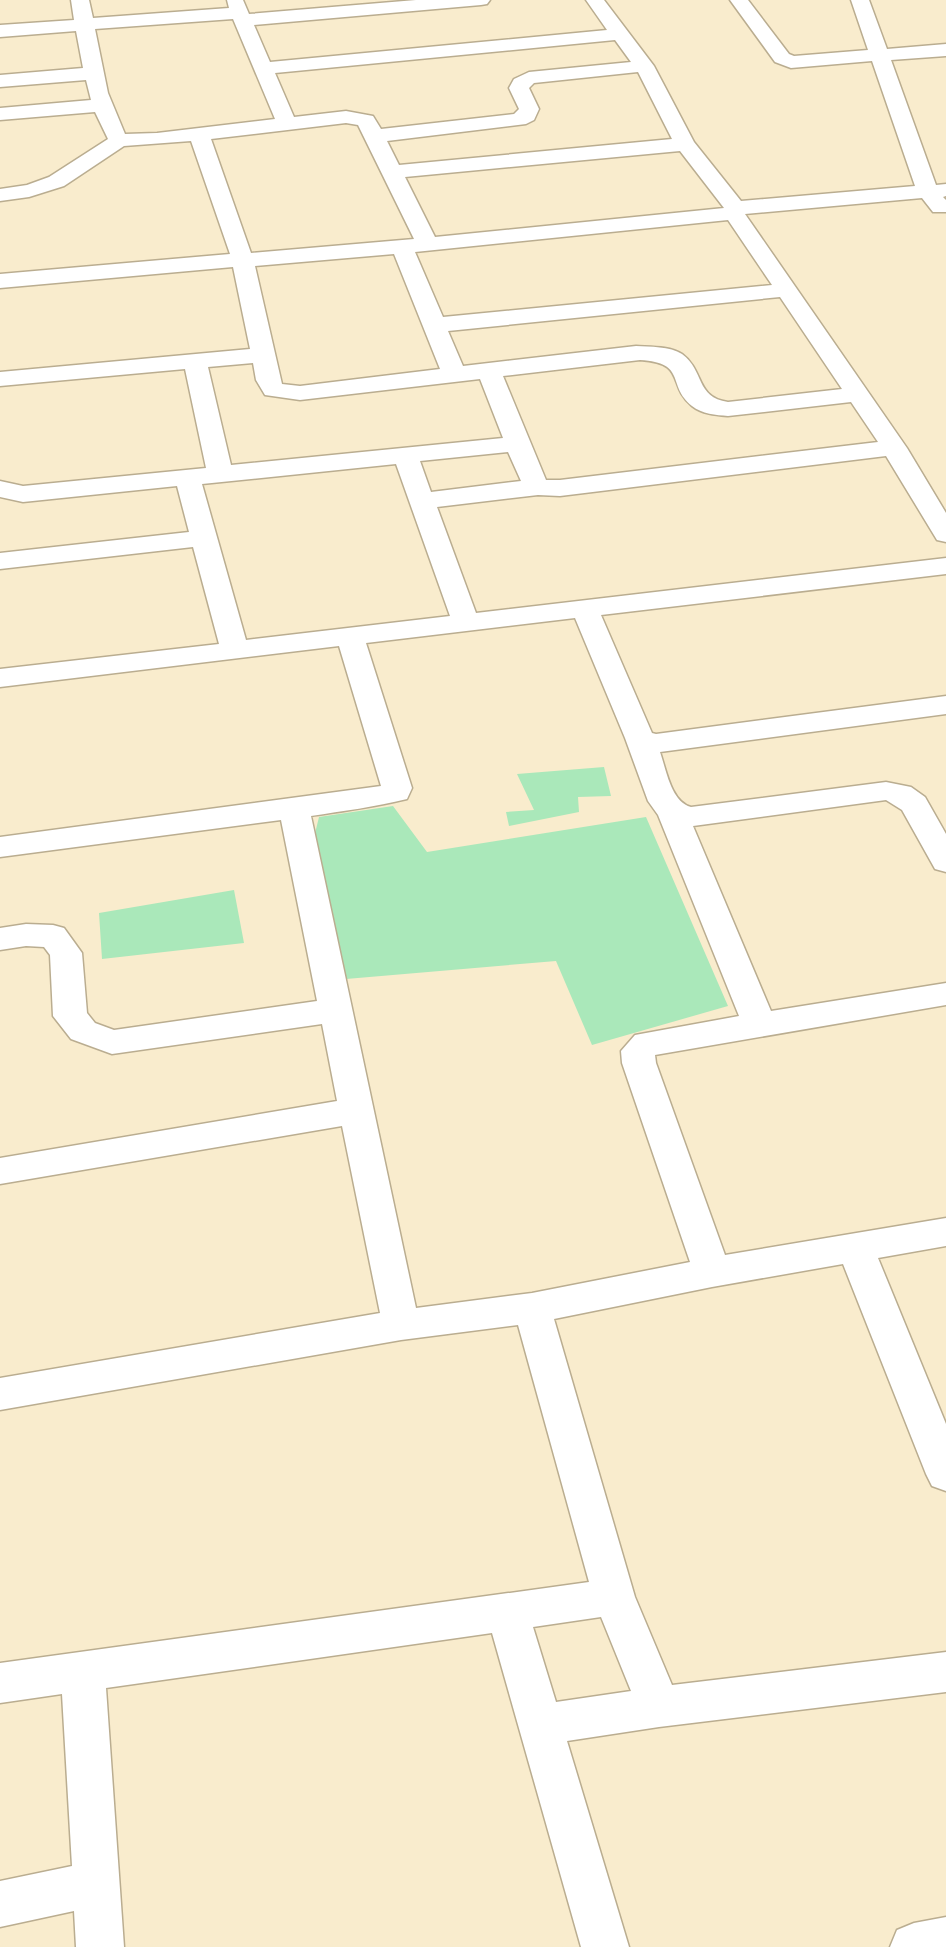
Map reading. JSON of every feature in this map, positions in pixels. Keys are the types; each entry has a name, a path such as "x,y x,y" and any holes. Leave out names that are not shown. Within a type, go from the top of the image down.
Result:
{"street":[{"path":"80,0 102,105 114,134 119,140"},
{"path":"0,31 86,26 239,11 481,0"},
{"path":"595,0 644,66 685,144 734,211 858,394 946,534"},
{"path":"739,0 785,61 946,50"},
{"path":"860,0 878,54 946,213"},
{"path":"239,11 287,124"},
{"path":"263,68 620,34"},
{"path":"376,136 519,120 527,116 529,109 519,88 521,83 529,78 644,66"},
{"path":"0,81 95,73"},
{"path":"0,114 102,105"},
{"path":"0,195 32,191 51,183 85,165 119,140 358,118 366,120 376,136 428,244"},
{"path":"199,134 243,260 268,380 274,390 300,393 636,353 672,358 696,397 710,408 728,409 858,394"},
{"path":"394,172 685,144"},
{"path":"0,281 428,244 937,191"},
{"path":"402,246 455,376"},
{"path":"435,325 786,290"},
{"path":"0,379 264,355"},
{"path":"195,361 220,474"},
{"path":"489,372 531,478 538,487"},
{"path":"0,489 23,494 517,444"},
{"path":"423,501 538,487 560,488 894,448"},
{"path":"405,455 465,621"},
{"path":"186,477 234,649"},
{"path":"0,561 203,538"},
{"path":"0,678 465,621 946,566"},
{"path":"584,608 640,738 663,801 672,812 759,1023"},
{"path":"0,847 294,808 396,792 397,788 350,635"},
{"path":"640,738 652,744 946,705"},
{"path":"672,812 691,817 886,791 900,794 914,804 946,862"},
{"path":"294,808 401,1325"},
{"path":"0,939 26,935 53,936 66,953 70,1016 83,1031 112,1042 335,1010"},
{"path":"712,1272 639,1063 638,1051 647,1042 946,994"},
{"path":"0,1171 356,1112"},
{"path":"0,1394 401,1325 532,1308 712,1272 946,1232"},
{"path":"855,1247 946,1474"},
{"path":"532,1308 614,1597 659,1707"},
{"path":"0,1683 614,1597"},
{"path":"507,1611 605,1947"},
{"path":"83,1671 100,1947"},
{"path":"540,1725 659,1707 946,1672"},
{"path":"0,1904 96,1884"},
{"path":"914,1947 946,1940"}],"green space":[{"path":"604,767 611,796 578,797 579,812 509,826 506,812 534,810 517,774"},
{"path":"393,806 427,852 646,817 728,1006 592,1045 556,961 346,979 306,870 319,817"},
{"path":"234,890 244,943 102,959 99,913"}]}
